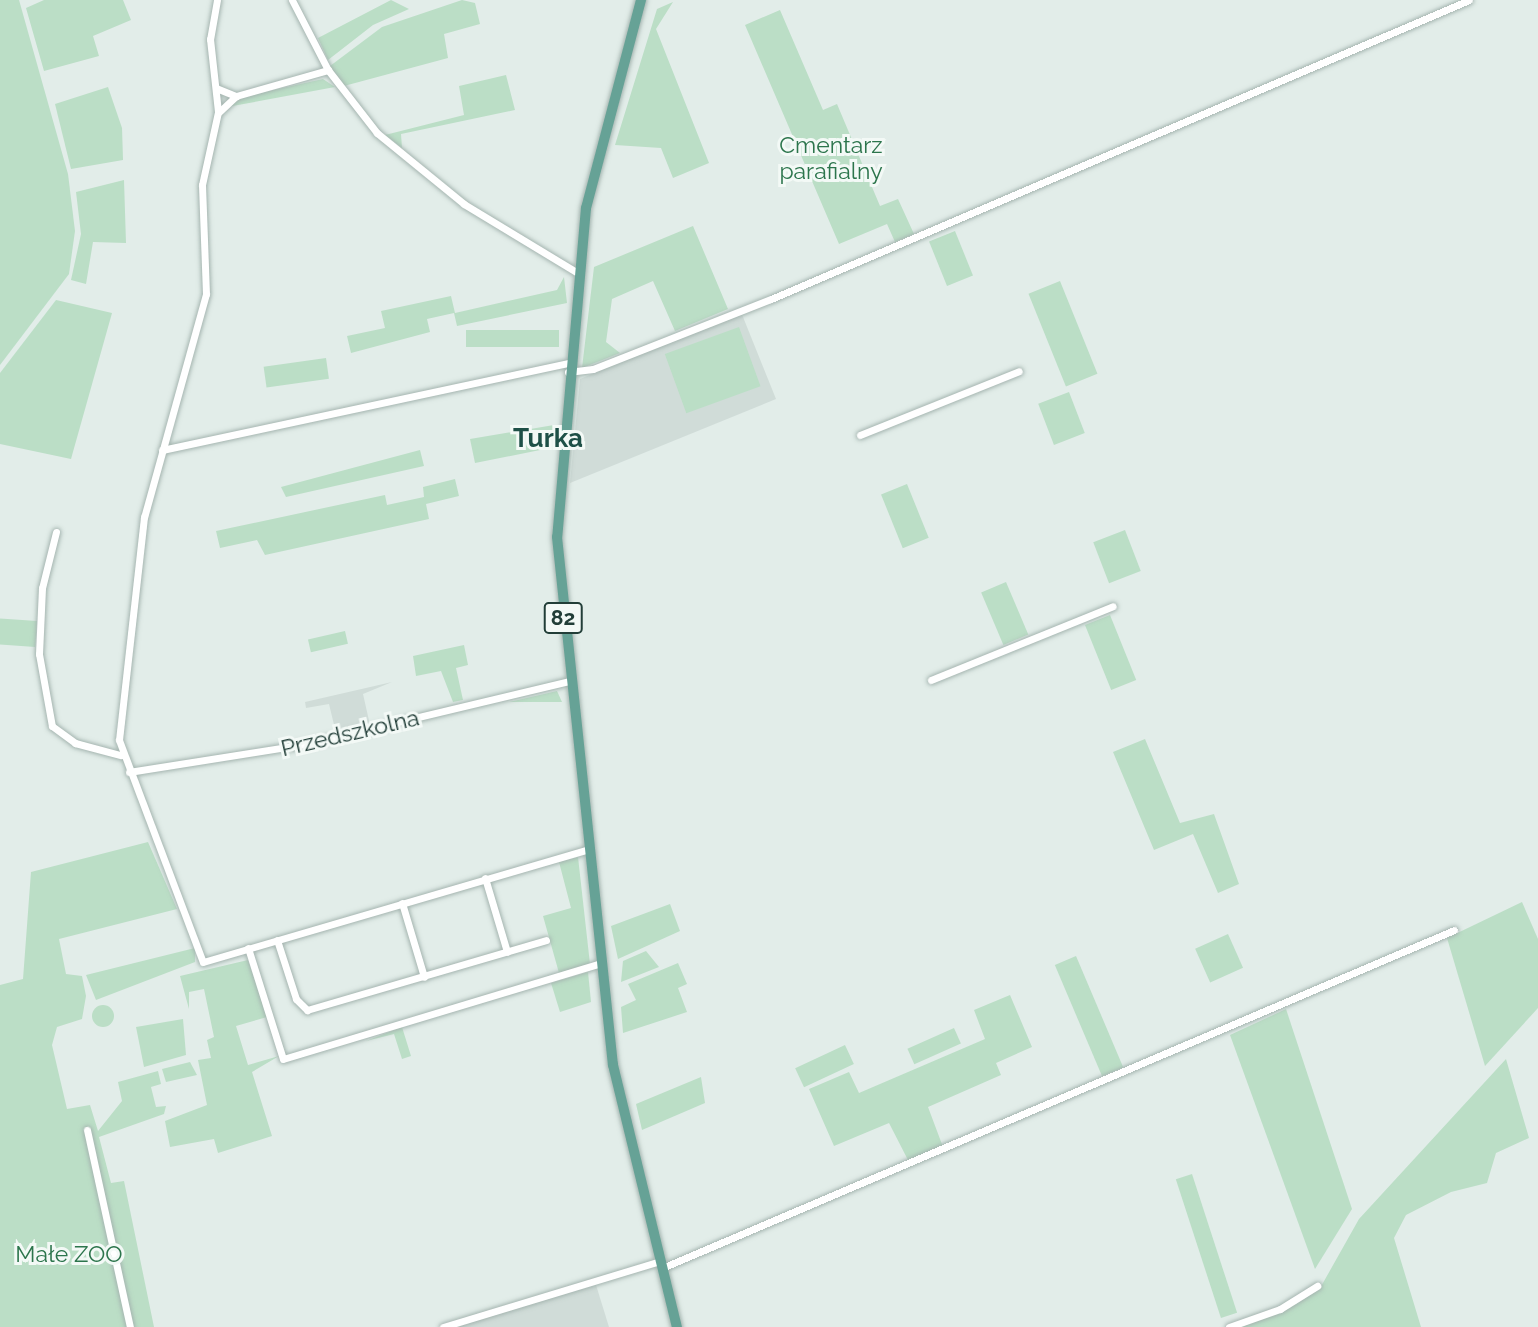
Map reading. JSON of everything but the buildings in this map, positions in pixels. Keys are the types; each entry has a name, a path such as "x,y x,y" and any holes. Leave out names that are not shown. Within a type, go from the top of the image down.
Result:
{"main road":[{"name":"82","path":"641,0 592,173 578,273 556,522 570,681 601,963 620,1104 677,1327"}],"street":[{"path":"218,0 210,39 218,112 202,185 206,294 143,524 120,755 203,962 589,849"},
{"path":"292,0 328,70 377,133 441,186 578,273"},
{"path":"162,450 569,368 593,369 784,294 1469,0"},
{"path":"218,112 236,96 328,70"},
{"path":"216,88 236,96"},
{"path":"860,435 1019,371"},
{"path":"56,532 42,588 38,654 52,726 75,743 120,755"},
{"path":"931,680 1113,607"},
{"name":"Przedszkolna","path":"129,772 305,744 570,681"},
{"path":"485,878 507,952"},
{"path":"402,902 424,977"},
{"path":"443,1327 661,1264 1454,930"},
{"path":"277,940 291,988 307,1010 546,940"},
{"path":"248,948 284,1059 601,963"},
{"path":"87,1130 130,1327"},
{"path":"1229,1327 1280,1309 1317,1286"}],"shaded area":[{"path":"741,312 776,399 570,483 580,379"},
{"path":"392,682 363,694 370,725 336,733 329,704 306,708 305,702"},
{"path":"596,1285 609,1327 450,1327"}],"green space":[{"path":"0,0 19,0 68,174 75,231 69,274 0,365"},
{"path":"44,0 123,0 131,20 93,36 99,56 44,71 26,8"},
{"path":"391,0 409,9 373,25 328,60 318,38"},
{"path":"462,0 475,3 480,24 444,34 448,58 344,86 330,66 382,27"},
{"path":"673,2 656,29 709,163 673,178 661,148 615,145 657,9"},
{"name":"Cmentarz parafialny","path":"780,10 823,110 837,104 880,206 898,199 914,234 895,242 887,224 839,244 745,25"},
{"path":"506,75 515,110 401,134 402,148 385,135 464,115 459,86"},
{"path":"323,79 335,87 227,107 246,96"},
{"path":"108,87 122,128 123,160 71,169 55,104"},
{"path":"124,180 126,243 93,242 86,284 71,280 81,234 76,192"},
{"path":"693,226 728,309 675,331 653,281 612,299 606,342 620,353 582,368 594,267"},
{"path":"955,231 973,276 947,286 929,241"},
{"path":"564,277 567,303 457,326 454,313 427,319 430,332 351,353 347,336 385,328 381,311 451,296 455,313 557,290"},
{"path":"1060,281 1097,374 1066,386 1028,294"},
{"path":"56,300 112,313 71,459 0,444 0,373"},
{"path":"739,327 761,386 686,413 665,354"},
{"path":"466,330 559,330 559,347 466,347"},
{"path":"326,358 329,379 267,388 264,367"},
{"path":"1069,392 1085,433 1054,445 1038,404"},
{"path":"554,425 550,448 475,463 470,439"},
{"path":"420,450 424,466 286,497 281,487"},
{"path":"455,479 459,496 426,504 429,519 265,555 257,540 220,548 216,531 385,495 387,505 424,497 423,487"},
{"path":"907,484 929,538 903,548 881,494"},
{"path":"1125,530 1141,571 1109,583 1093,542"},
{"path":"1006,582 1028,634 1003,645 981,593"},
{"path":"1110,615 1136,680 1111,690 1085,625"},
{"path":"0,618 37,621 35,647 0,644"},
{"path":"345,631 348,644 311,652 308,640"},
{"path":"464,645 468,665 456,668 463,700 453,702 441,671 416,676 413,656"},
{"path":"557,691 562,702 509,702"},
{"path":"1145,739 1180,823 1214,814 1239,884 1218,893 1193,834 1154,850 1113,752"},
{"name":"Małe ZOO","path":"148,842 177,909 59,939 66,974 82,976 86,996 82,1019 57,1027 52,1045 67,1109 90,1105 98,1131 122,1101 118,1082 158,1071 161,1084 151,1087 156,1107 166,1106 164,1114 99,1137 111,1183 124,1181 154,1327 0,1327 0,985 23,979 31,872"},
{"path":"578,857 590,964 559,973 543,916 571,908 559,862"},
{"path":"1522,902 1538,939 1538,1008 1485,1066 1447,938"},
{"path":"670,904 680,931 618,959 611,926"},
{"path":"1228,934 1243,968 1210,982 1195,949"},
{"path":"195,948 195,962 96,1000 86,975"},
{"path":"646,951 659,967 621,982 623,961"},
{"path":"1076,956 1123,1067 1102,1076 1055,965"},
{"path":"248,960 267,1017 236,1026 248,1065 279,1056 252,1072 272,1136 218,1153 214,1139 170,1147 165,1121 207,1105 198,1060 211,1058 207,1040 214,1037 204,989 189,992 189,1009 180,976"},
{"path":"678,963 687,984 678,988 687,1012 623,1033 621,1007 636,1000 628,984"},
{"path":"588,972 591,1002 560,1012 551,983"},
{"path":"1010,995 1032,1047 996,1063 1001,1075 928,1107 943,1147 909,1162 889,1123 834,1146 809,1089 849,1072 859,1093 985,1039 974,1010"},
{"path":"99,1005 107,1005 114,1012 114,1020 107,1027 99,1027 92,1020 92,1012"},
{"path":"1286,1009 1352,1209 1315,1269 1230,1035"},
{"path":"183,1019 186,1055 144,1067 136,1027"},
{"path":"402,1027 411,1056 402,1059 394,1034 366,1041"},
{"path":"954,1028 961,1044 914,1064 907,1049"},
{"path":"845,1045 854,1064 804,1087 795,1068"},
{"path":"1506,1059 1529,1138 1496,1153 1487,1183 1451,1192 1406,1215 1394,1238 1421,1327 1239,1327 1319,1290 1359,1219"},
{"path":"190,1062 197,1075 166,1082 162,1069"},
{"path":"701,1077 705,1103 642,1130 636,1104"},
{"path":"1192,1174 1237,1313 1221,1318 1176,1179"}],"district":[{"name":"Turka","path":"548,439"}]}
